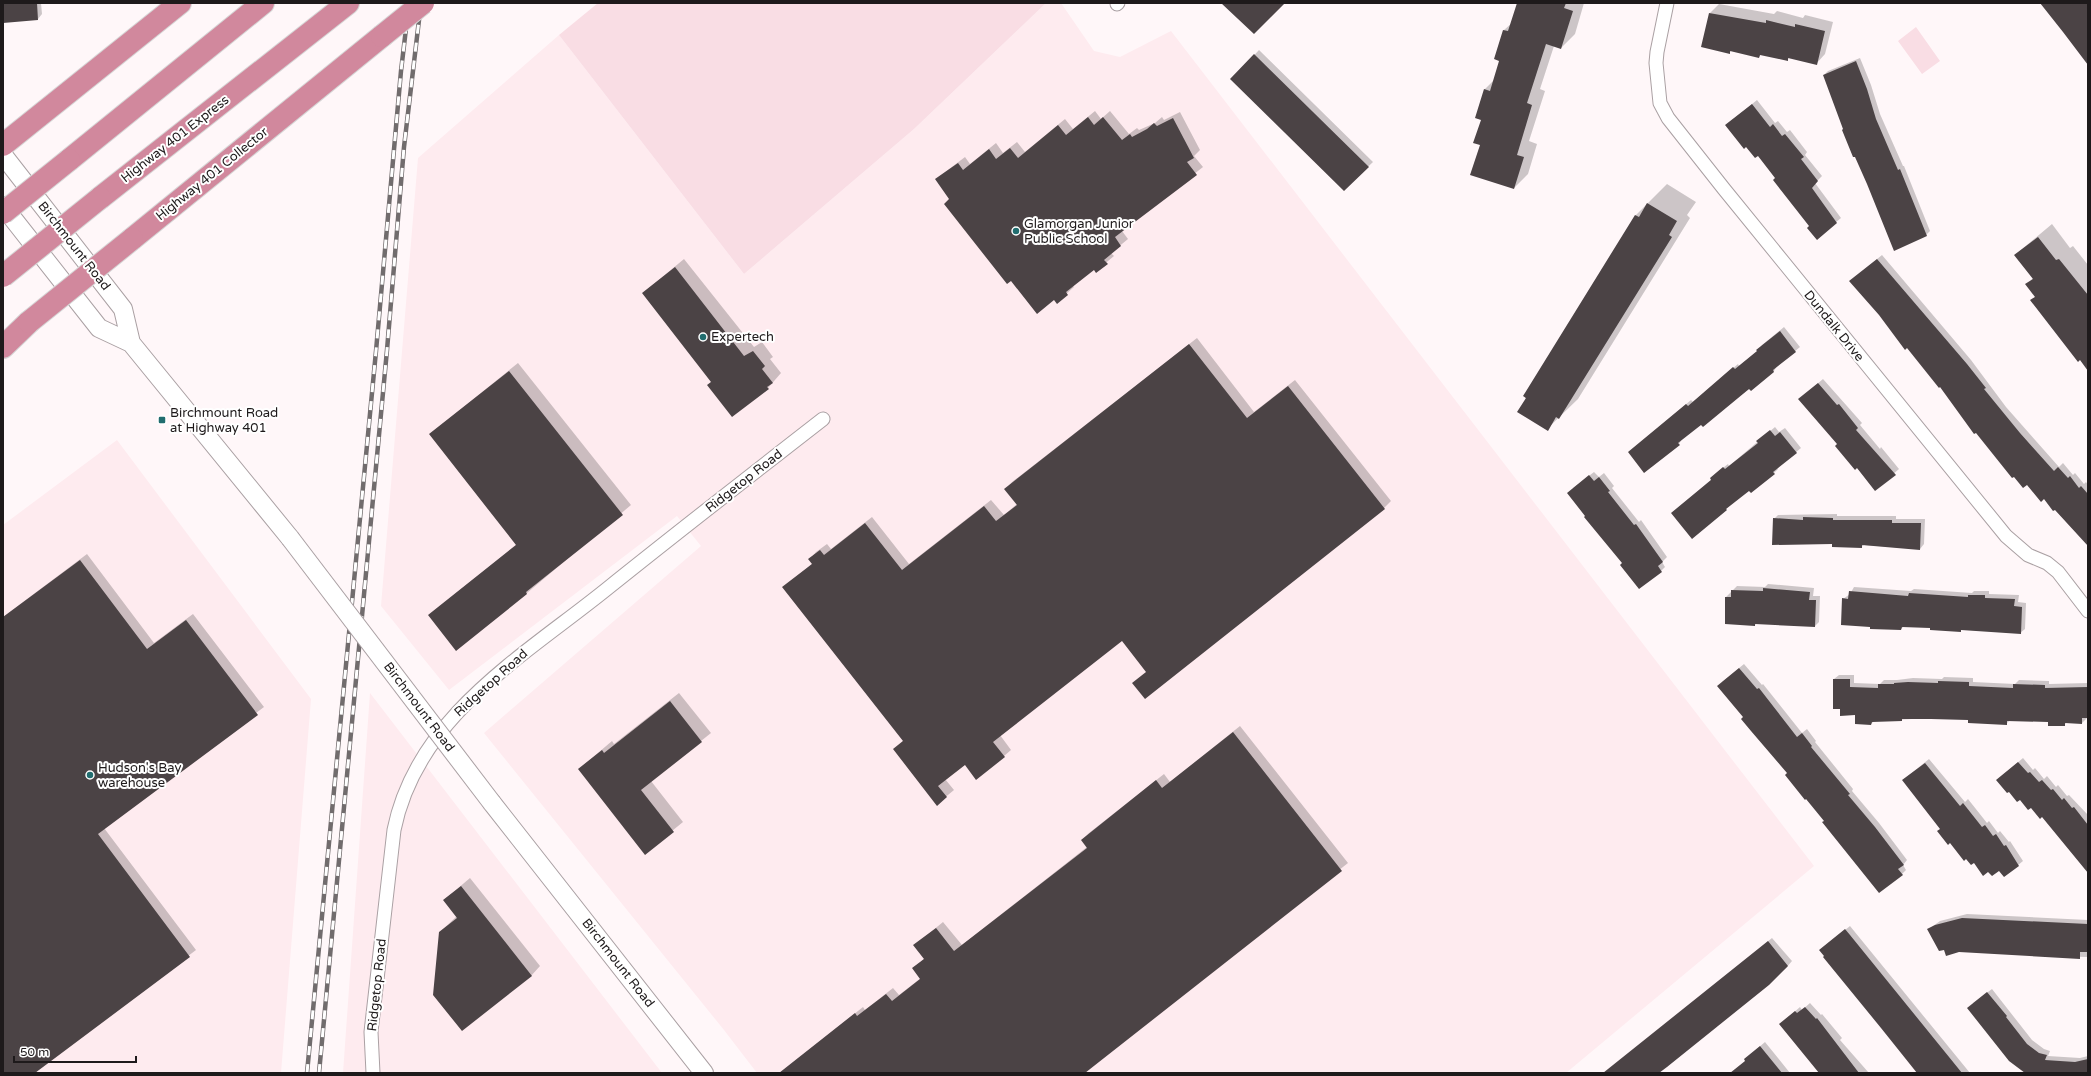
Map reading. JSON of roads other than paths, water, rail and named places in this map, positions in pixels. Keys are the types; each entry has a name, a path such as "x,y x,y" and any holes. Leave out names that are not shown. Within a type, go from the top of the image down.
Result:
{"highway":[{"path":"3,145 180,3"},
{"path":"3,213 263,3"},
{"name":"Highway 401 Express","path":"3,276 348,3"},
{"name":"Highway 401 Collector","path":"3,347 29,322 423,3"}],"main road":[{"name":"Birchmount Road","path":"3,155 123,309 131,343"},
{"name":"Birchmount Road","path":"3,206 99,328 131,343 290,538 492,802 704,1073"}],"street":[{"name":"Dundalk Drive","path":"1667,3 1656,63 1660,102 1668,118 1728,195 2006,536 2028,555 2047,564 2058,572 2088,611"},
{"name":"Ridgetop Road","path":"373,1073 371,1032 394,830 398,810 406,789 419,762 436,737 471,699 526,650 595,599 823,419"}],"railway":[{"path":"307,1073 376,351 401,71 409,3"},
{"path":"319,1073 387,350 404,147 421,3"}],"place":[{"name":"Glamorgan Junior Public School","path":"1016,231"},
{"name":"Expertech","path":"703,337"},
{"name":"Birchmount Road at Highway 401","path":"162,420"},
{"name":"Hudson's Bay warehouse","path":"90,775"}]}
